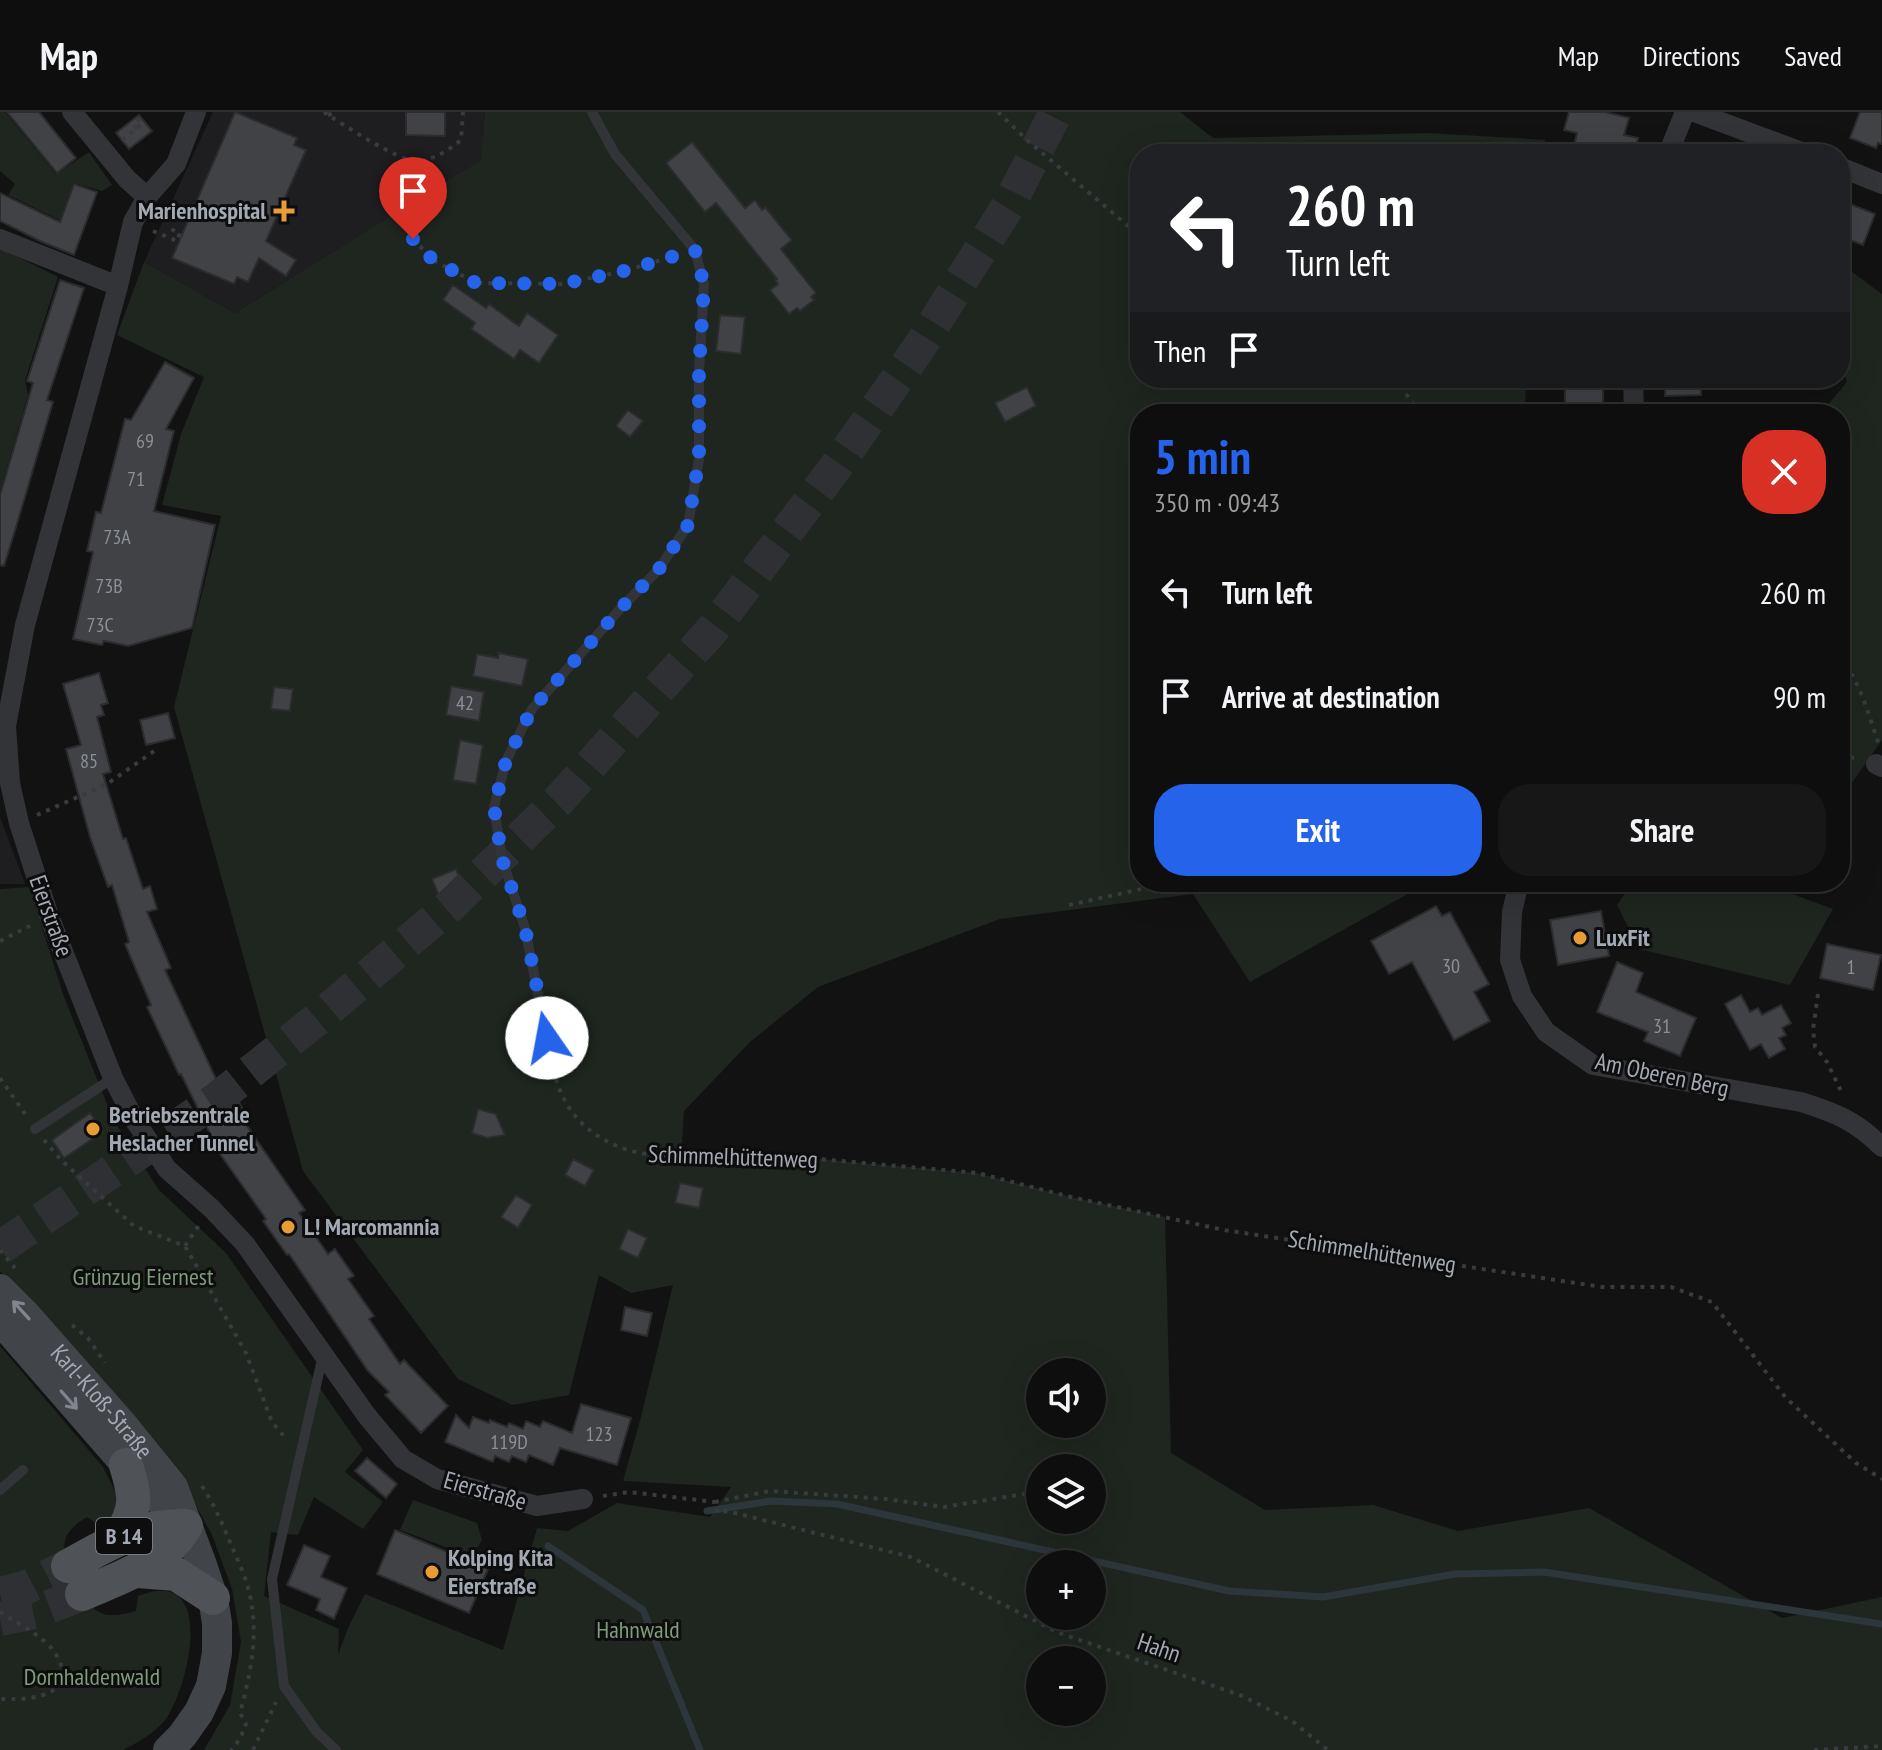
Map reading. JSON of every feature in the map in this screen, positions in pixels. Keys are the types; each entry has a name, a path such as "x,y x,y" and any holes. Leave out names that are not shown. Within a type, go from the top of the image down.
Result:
{"main road":[{"name":"Karl-Kloß-Straße","path":"0,1289 173,1487 213,1598 217,1653 211,1686 199,1712 168,1750"},
{"name":"Karl-Kloß-Straße","path":"0,1320 126,1465 186,1526"},
{"name":"B 14","path":"126,1465 134,1497 132,1516 120,1537 75,1580 138,1571 176,1574 213,1598"},
{"name":"B 14","path":"120,1537 158,1526 186,1526"},
{"name":"B 14","path":"138,1571 163,1554 186,1526"}],"street":[{"path":"72,112 127,179 147,197"},
{"name":"Eierstraße","path":"196,112 176,164 147,197 133,222 25,625 3,726 19,823 49,916 113,1078 134,1119 167,1169 245,1244 367,1416 403,1459 437,1479 537,1506 583,1499"},
{"path":"1672,144 1685,112"},
{"path":"1694,112 1780,144"},
{"path":"1850,171 1882,184"},
{"path":"0,239 118,286"},
{"name":"Am Oberen Berg","path":"1517,892 1512,912 1510,960 1522,996 1546,1032 1593,1065 1801,1102 1851,1121 1882,1147"}],"lane":[{"path":"542,1015 525,928 502,859 494,807 506,761 532,709 659,569 688,525 699,459 699,371 704,285 695,250 615,154 592,112"},
{"path":"35,1129 113,1078"},
{"path":"323,1355 272,1579 284,1686 316,1731 336,1750"},
{"path":"0,1490 23,1470"}],"path":[{"path":"326,114 337,112"},
{"path":"326,114 390,151 414,161 439,156 461,140 463,112"},
{"path":"998,112 1130,228"},
{"path":"106,153 132,132 142,124 136,120 135,129 138,129 139,127 137,124"},
{"path":"168,237 177,241 180,233 173,230 170,237 180,241"},
{"path":"413,239 433,260 476,283 562,284 624,271 695,250"},
{"path":"1850,673 1862,698 1880,762"},
{"path":"19,823 107,784 157,749"},
{"path":"1069,905 1130,892"},
{"path":"0,941 49,916"},
{"path":"1818,994 1813,1029 1815,1047 1827,1062 1841,1091 1833,1112"},
{"name":"Schimmelhüttenweg","path":"542,1015 557,1083 570,1109 598,1136 632,1153 807,1158 977,1173 1224,1230 1602,1287 1671,1287 1712,1302 1786,1398 1856,1463 1882,1479"},
{"path":"0,1078 35,1129 62,1161 134,1226 185,1246 246,1353 272,1422 299,1454"},
{"path":"583,1499 629,1492 715,1503 770,1491 886,1499 944,1507 1024,1494"},
{"name":"Hahn","path":"715,1503 718,1513 727,1511 794,1526 911,1557 1059,1633 1240,1695 1292,1721 1328,1750"},
{"path":"0,1612 44,1640 58,1657 63,1672 62,1681 55,1690 28,1698 0,1699"},
{"path":"253,1750 284,1686"},
{"path":"1814,1750 1882,1746"}],"shaded area":[{"name":"Marienhospital","path":"213,112 485,112 482,160 235,313 144,262"},
{"path":"0,817 25,884 0,884"}],"green space":[{"path":"0,112 5,112 56,174 89,152 112,185 102,191 74,183 60,220 8,195 15,184 0,171"},
{"path":"485,112 1180,112 1213,138 1429,133 1545,140 1545,144 1130,144 1130,388 1526,388 1525,402 1534,404 1130,404 1130,892 1411,892 1250,982 1193,894 1000,919 818,987 750,1042 684,1111 681,1156 807,1158 977,1173 1165,1217 1171,1453 1265,1510 1373,1505 1458,1531 1589,1508 1782,1618 1882,1597 1882,1750 204,1750 230,1705 241,1642 232,1589 212,1535 186,1487 0,1271 0,889 29,887 64,997 114,1121 159,1190 226,1253 363,1450 345,1472 383,1502 363,1529 314,1497 298,1535 271,1532 264,1596 339,1629 338,1655 365,1594 503,1650 537,1528 568,1531 617,1503 710,1517 731,1487 623,1481 673,1285 631,1293 599,1275 569,1395 512,1405 458,1379 303,1171 174,707 221,516 162,505 181,434 204,377 117,335 144,262 235,313 481,160"},
{"path":"0,248 58,277 25,380 28,395 0,491"},
{"path":"1850,270 1882,294 1882,740 1850,786 1850,404 1828,404 1842,388 1850,388"},
{"path":"1626,892 1787,892 1833,909 1790,985 1639,949 1617,905"},
{"name":"Dornhaldenwald","path":"0,1346 103,1467 117,1495 118,1514 102,1527 87,1517 66,1538 64,1546 68,1562 88,1602 103,1614 122,1614 136,1611 138,1596 163,1591 179,1597 188,1611 189,1654 176,1700 159,1727 123,1750 0,1750"},
{"path":"413,1500 477,1523 482,1540 472,1557 400,1530"}],"building":[{"path":"7,112 39,112 76,158 57,173"},
{"name":"Marienhospital","path":"235,112 297,138 294,145 306,150 266,241 296,260 286,276 259,258 248,282 237,277 234,284 172,258"},
{"path":"406,112 445,112 445,136 406,135"},
{"path":"1569,112 1605,112 1629,118 1624,135 1638,138 1636,144 1574,144 1577,133 1564,130"},
{"path":"1860,112 1882,112 1882,144 1878,143 1876,148 1850,138"},
{"path":"139,115 152,131 129,149 116,133"},
{"path":"692,142 745,208 755,200 762,210 765,207 792,240 781,249 816,293 811,297 814,300 800,311 797,308 789,314 770,290 778,284 777,279 716,203 705,212 666,163"},
{"path":"74,184 97,192 74,255 0,221 0,193 60,222"},
{"path":"1850,204 1875,214 1863,245 1850,240"},
{"path":"60,280 84,288 47,400 53,402 4,566 0,565 0,495 33,383 27,381"},
{"path":"453,285 486,308 489,304 519,326 527,313 558,335 539,363 520,350 514,359 471,329 475,323 443,300"},
{"path":"720,315 745,317 741,354 716,351"},
{"path":"165,362 194,378 166,429 174,431 154,511 215,525 192,628 128,646 73,639 93,552 87,551 96,512 101,513 125,419 131,420"},
{"path":"1027,387 1036,406 1005,422 995,403"},
{"path":"1565,388 1603,388 1603,403 1565,403"},
{"path":"1665,388 1701,388 1701,395 1665,396"},
{"path":"628,410 643,421 630,437 616,426"},
{"path":"499,653 528,659 522,686 473,676 477,654 498,658"},
{"path":"99,673 108,703 101,705 104,715 97,717 111,772 103,774 123,839 126,838 143,889 150,886 157,909 147,912 171,968 165,970 216,1079 226,1075 247,1118 243,1120 305,1210 299,1213 328,1254 335,1249 354,1276 348,1279 374,1316 369,1319 400,1364 404,1360 448,1406 421,1433 385,1395 389,1392 368,1371 263,1221 266,1219 220,1154 147,1007 151,1005 125,944 129,942 112,885 108,887 90,837 66,749 81,745 63,684"},
{"path":"451,686 484,692 479,721 446,715"},
{"path":"274,687 293,689 290,711 271,709"},
{"path":"168,713 175,738 146,745 140,720"},
{"path":"460,740 483,745 476,784 453,780"},
{"path":"456,869 463,886 439,896 432,879"},
{"path":"1436,906 1442,916 1450,912 1489,984 1474,992 1490,1021 1454,1040 1412,962 1389,974 1371,941"},
{"name":"LuxFit","path":"1601,911 1609,956 1558,965 1550,920"},
{"path":"1827,944 1881,955 1873,990 1820,978"},
{"path":"1617,962 1643,973 1636,992 1696,1018 1680,1056 1644,1041 1648,1032 1597,1012"},
{"path":"1741,995 1750,1012 1758,1008 1762,1015 1781,1005 1791,1023 1782,1028 1786,1035 1779,1038 1785,1049 1769,1058 1761,1044 1750,1050 1725,1004"},
{"path":"478,1109 496,1114 505,1135 487,1138 472,1133"},
{"path":"90,1113 103,1132 64,1158 52,1140"},
{"path":"573,1159 594,1170 585,1186 565,1175"},
{"path":"680,1183 703,1188 699,1208 675,1203"},
{"path":"516,1195 532,1205 518,1228 501,1217"},
{"path":"628,1229 647,1238 638,1258 619,1249"},
{"path":"625,1307 652,1313 647,1336 621,1330"},
{"path":"581,1404 631,1418 617,1465 560,1448 553,1465 529,1455 526,1462 512,1456 509,1462 495,1456 493,1462 445,1442 456,1415 469,1428 473,1417 507,1427 509,1423 523,1429 526,1421 540,1427 543,1421 572,1433"},
{"path":"367,1458 397,1484 386,1498 355,1471"},
{"name":"Kolping Kita Eierstraße","path":"395,1530 488,1569 469,1613 377,1574"},
{"path":"304,1545 330,1556 321,1577 347,1588 334,1619 316,1610 320,1599 287,1585"}],"waterway":[{"path":"707,1511 771,1501 837,1504 1229,1591 1323,1597 1455,1574 1544,1572 1882,1624"},
{"path":"548,1546 643,1610 700,1750"}],"tunnel":[{"path":"0,1248 214,1101 316,1020 450,906 558,801 713,629 835,468 918,349 1010,203 1056,112"},
{"path":"0,1594 27,1587 68,1566"},
{"path":"0,1619 35,1612 82,1594"}],"place":[{"name":"Marienhospital","path":"284,211"},
{"name":"LuxFit","path":"1580,938"},
{"name":"Betriebszentrale Heslacher Tunnel","path":"93,1129"},
{"name":"L! Marcomannia","path":"288,1227"},
{"name":"Kolping Kita Eierstraße","path":"432,1572"}],"route":[{"path":"413,239 433,260 476,283 562,284 624,271 695,250 704,285 699,371 699,459 688,525 659,569 532,709 506,761 494,807 502,859 525,928 547,1038"}],"park label":[{"name":"Grünzug Eiernest","path":"143,1277"},
{"name":"Hahnwald","path":"638,1630"}]}
